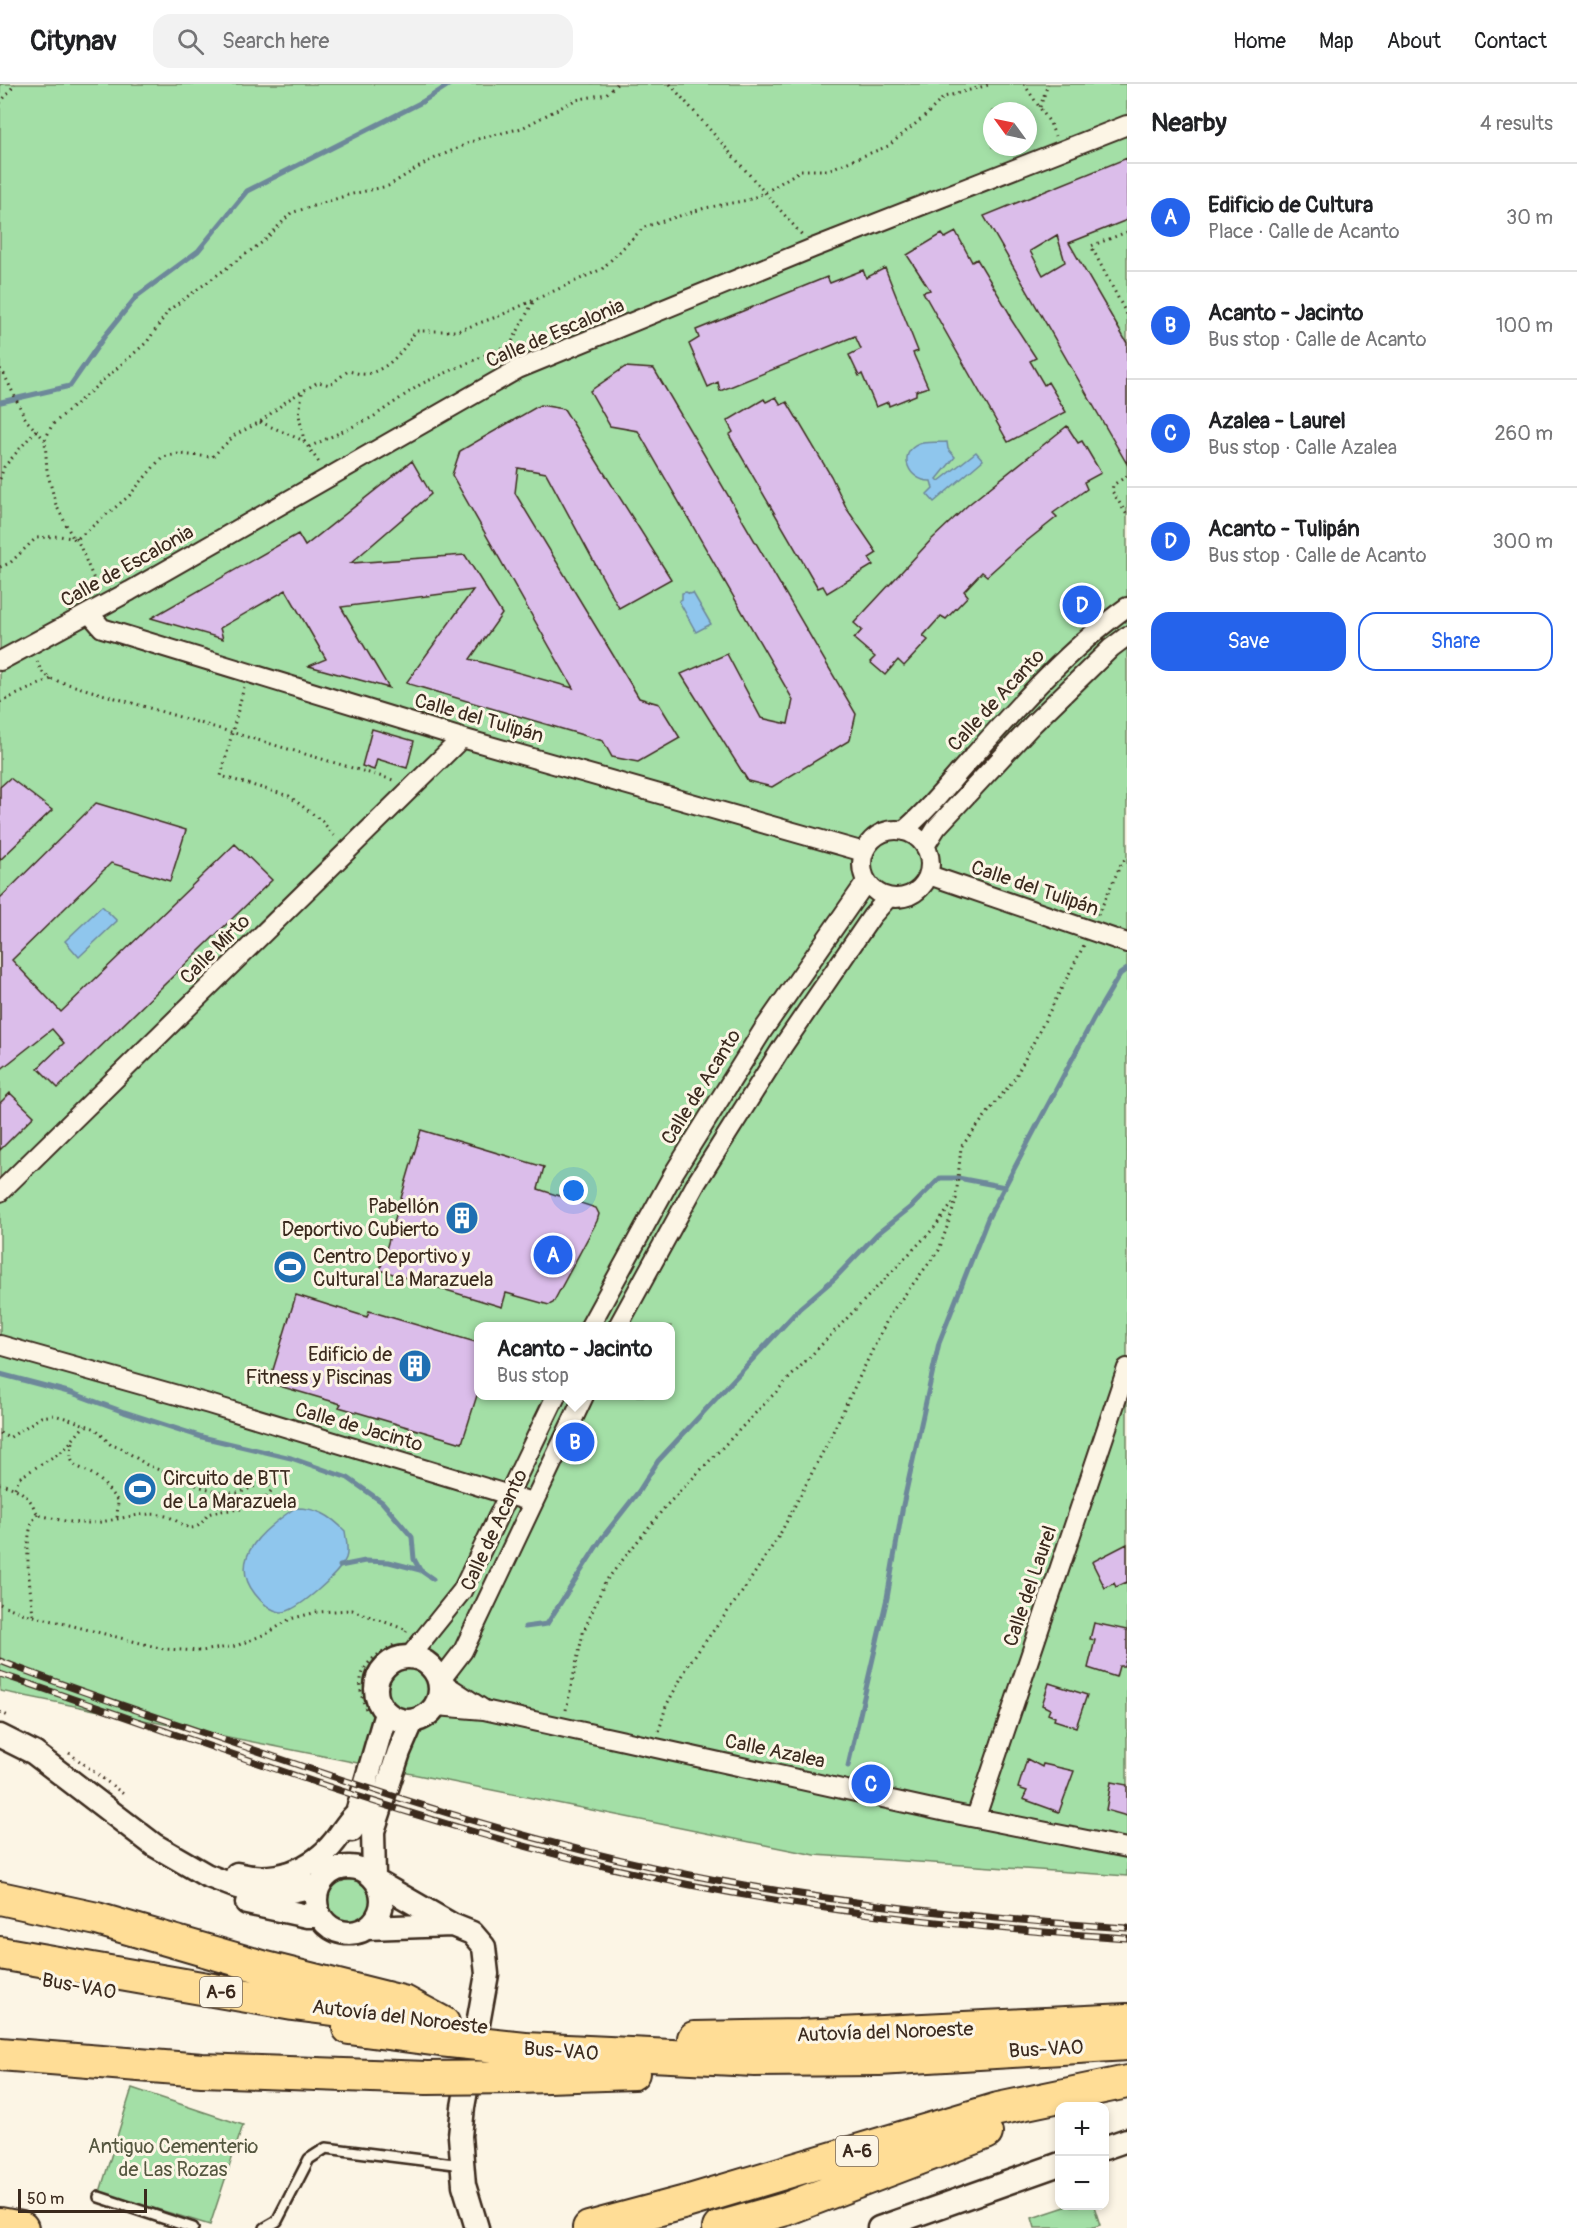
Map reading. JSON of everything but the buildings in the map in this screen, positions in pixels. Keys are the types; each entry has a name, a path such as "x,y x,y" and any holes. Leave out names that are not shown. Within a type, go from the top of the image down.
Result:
{"highway":[{"path":"0,1898 97,1919 266,1968 406,2003 442,2031"},
{"name":"Autovía del Noroeste","path":"0,1953 442,2031"},
{"name":"Bus-VAO","path":"0,1971 99,1990 288,2020 442,2031 524,2053 725,2069 1127,2044"},
{"name":"Autovía del Noroeste","path":"524,2053 716,2038 1127,2020"},
{"path":"0,2054 202,2070 427,2078 524,2053"},
{"name":"A-6","path":"589,2228 686,2202 998,2109 1127,2082"},
{"path":"1084,2102 1127,2090"},
{"path":"719,2228 786,2209 975,2137 1055,2110"},
{"path":"0,2224 22,2228"}],"street":[{"name":"Calle de Escalonia","path":"0,661 90,614 512,373 813,248 1127,125"},
{"name":"Calle de Acanto","path":"903,831 922,813 1017,707 1095,630 1127,607"},
{"name":"Calle del Tulipán","path":"90,614 102,628 462,738 864,852"},
{"path":"925,846 937,827 1033,724 1111,648 1127,636"},
{"name":"Calle Mirto","path":"0,1192 462,738"},
{"path":"903,831 920,839 925,846 931,865 929,875 917,892 908,897 888,898 879,894 866,882 863,872 864,852 876,836 884,832 903,831"},
{"name":"Calle del Tulipán","path":"929,875 1127,943"},
{"name":"Calle de Acanto","path":"592,1322 675,1171 756,1040 866,882"},
{"path":"620,1322 697,1182 783,1046 872,916 888,898"},
{"name":"Calle de Jacinto","path":"0,1345 209,1404 509,1493 532,1502"},
{"name":"Calle del Laurel","path":"976,1817 1127,1368"},
{"name":"Calle de Acanto","path":"409,1657 462,1591 554,1400"},
{"name":"Calle de Acanto","path":"440,1681 463,1651 582,1400"},
{"path":"377,1716 402,1722 422,1719 436,1706 441,1689 440,1681 432,1666 417,1658 398,1658 388,1664 376,1682 379,1704 351,1835 316,1895 319,1916 335,1930 345,1933 357,1933 367,1929 452,1925"},
{"name":"Calle Azalea","path":"440,1681 484,1710"},
{"name":"Calle Azalea","path":"436,1706 484,1710 1127,1848"},
{"path":"367,1929 382,1908 382,1891 376,1880 373,1831 399,1752 412,1722"},
{"path":"5,1727 33,1753 154,1845 206,1875 237,1887 273,1895 327,1877 345,1866 355,1867 364,1869 376,1880 452,1925 472,1933 484,1947 487,1974 460,2136 464,2185 477,2228"},
{"path":"0,1751 28,1765 140,1853 176,1875 210,1892 235,1901 307,1916 319,1916"},
{"path":"154,1845 183,1852 222,1870 242,1875 274,1877 294,1871 326,1851 355,1815"},
{"path":"1109,2146 1127,2140"},
{"path":"886,2227 1055,2165"}],"lane":[{"path":"265,2228 278,2221 309,2159 326,2148 462,2165"},
{"path":"99,2197 193,2228"}],"path":[{"path":"0,103 15,84"},
{"path":"90,614 98,587 77,539 73,538 56,505 47,471 45,440 52,425 147,342 169,310 264,241 291,213 348,195 388,186 429,161 478,139 522,128 575,100 606,94 617,84"},
{"path":"670,84 813,248"},
{"path":"0,567 10,563 36,538 59,536 77,539 129,496 162,457 179,454 212,457 235,435 260,422 318,382 330,385 348,371 366,374 389,363 398,357 417,331 457,331 534,301 602,269 644,227 705,208 748,200 766,192 801,170 828,170 888,146 924,117 944,97 992,84"},
{"path":"1024,84 1053,131"},
{"path":"1040,107 1048,84"},
{"path":"1127,232 1091,246 1127,315"},
{"path":"512,373 504,358 534,301"},
{"path":"309,447 373,417 421,384 510,344"},
{"path":"0,369 26,420 45,440"},
{"path":"302,391 299,415 304,441"},
{"path":"260,422 304,441 316,456 327,478"},
{"path":"0,479 4,467 36,430"},
{"path":"1127,476 1113,486 1112,491 1127,515"},
{"path":"36,658 41,671 51,680 398,781"},
{"path":"0,702 51,680"},
{"path":"244,686 221,776 289,796 322,821 339,840"},
{"path":"655,1747 666,1706 690,1662 744,1591 779,1536 890,1314 939,1250 956,1199 961,1147 1015,1078 1091,931 1121,864 1127,857"},
{"path":"563,1727 583,1633 605,1582 665,1506 934,1228 956,1199"},
{"path":"0,1433 9,1438 41,1417 54,1415 86,1424 96,1429 111,1445 121,1448 147,1465 201,1487 224,1493 247,1491 265,1482 271,1491 258,1504 245,1509 220,1510 207,1514 202,1523 191,1528 167,1516 136,1515 79,1524 38,1514 25,1494 15,1488 0,1484"},
{"path":"15,1488 19,1478 52,1459 73,1442 86,1424"},
{"path":"73,1442 69,1455 73,1464 98,1478 118,1501 117,1519"},
{"path":"33,1615 28,1554 31,1524 38,1514"},
{"path":"0,1604 33,1615 164,1648 201,1651 236,1646 267,1634 290,1619 317,1612 352,1610 407,1630 397,1643 372,1658 364,1668 361,1696 377,1716"},
{"path":"0,1712 5,1727"},
{"path":"60,1747 131,1800"}],"green space":[{"path":"0,84 1127,84 1127,1876 815,1855 0,1691"},
{"path":"349,1880 364,1886 370,1901 364,1916 349,1922 334,1916 328,1901 334,1886"},
{"name":"Antiguo Cementerio de Las Rozas","path":"132,2088 243,2125 210,2225 100,2192"},
{"path":"1056,2210 1095,2210 1100,2225 1091,2228 1035,2228 1032,2218"}],"water":[{"path":"947,442 948,449 955,457 937,479 939,481 976,452 983,460 934,502 927,494 933,488 931,481 923,480 911,472 907,460 908,454 912,448 922,443"},
{"path":"682,593 693,593 711,624 696,632 679,601 682,599"},
{"path":"102,906 117,921 79,957 65,941"},
{"path":"295,1508 317,1511 339,1525 345,1531 347,1555 342,1565 317,1591 297,1606 281,1612 270,1608 257,1597 247,1580 245,1568 254,1544 262,1534"}],"waterway":[{"path":"1,402 70,386 104,337 137,296 198,251 247,191 422,102 450,84"},
{"path":"848,1766 887,1598 903,1505 939,1343 988,1218 1094,1018 1120,974 1127,969"},
{"path":"525,1627 547,1624 602,1538 639,1491 658,1461 800,1308 835,1278 877,1234 912,1206 940,1178 958,1178 1005,1187"},
{"path":"0,1374 72,1393 202,1437 291,1458 348,1478 382,1502 412,1537 414,1559 420,1570 433,1579"},
{"path":"340,1566 365,1561 389,1562 420,1570"}],"railway":[{"path":"0,1661 60,1684 366,1788 490,1826 616,1859 744,1885 839,1900 983,1917 1127,1928"},
{"path":"0,1674 380,1803 534,1849 612,1868 740,1894 868,1914 997,1928 1127,1938"}],"place":[{"name":"Acanto - Tulipán","path":"1082,605"},
{"name":"Pabellón Deportivo Cubierto","path":"462,1218"},
{"name":"Edificio de Cultura","path":"553,1255"},
{"name":"Centro Deportivo y Cultural La Marazuela","path":"290,1267"},
{"name":"Edificio de Fitness y Piscinas","path":"415,1366"},
{"name":"Acanto - Jacinto","path":"575,1442"},
{"name":"Circuito de BTT de La Marazuela","path":"140,1489"},
{"name":"Azalea - Laurel","path":"871,1784"}]}
